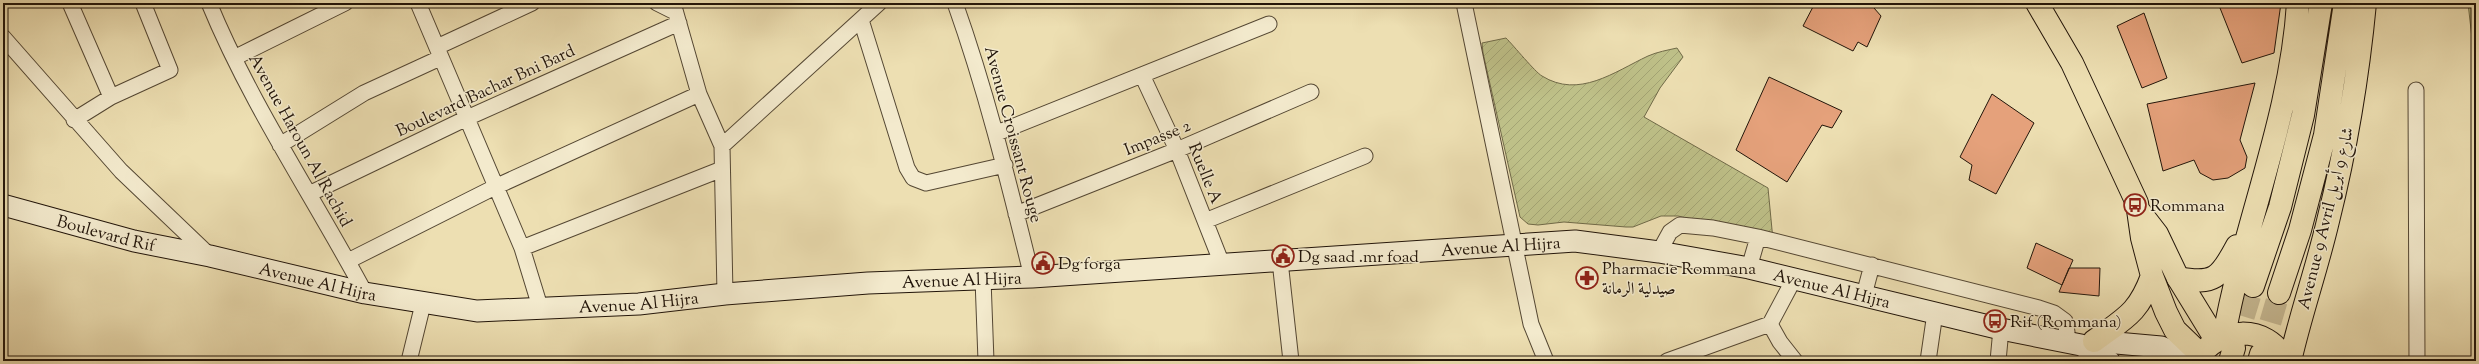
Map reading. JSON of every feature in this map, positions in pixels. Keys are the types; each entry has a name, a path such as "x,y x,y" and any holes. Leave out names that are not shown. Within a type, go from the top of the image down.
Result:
{"main road":[{"path":"2037,3 2072,63 2140,211 2156,234 2214,352"},
{"path":"2214,352 2270,159 2296,35 2298,3"},
{"path":"2253,286 2280,207 2303,115 2321,3"},
{"name":"Avenue 9 Avril شارع 9 أبريل","path":"2279,293 2300,230 2325,135 2345,3"},
{"name":"Avenue 9 Avril شارع 9 أبريل","path":"2290,361 2300,316 2328,222 2347,142 2360,62 2365,3"},
{"path":"2140,211 2142,238 2152,276 2175,330 2214,352"},
{"path":"2178,278 2196,281 2207,281 2215,278 2231,256 2254,215"},
{"path":"2080,343 2129,317 2145,296 2152,276"},
{"path":"2214,352 2236,333 2262,337 2273,344 2285,361"}],"street":[{"path":"70,3 111,97"},
{"path":"74,120 111,97 170,70 143,3"},
{"name":"Avenue Haroun Al Rachid","path":"209,3 234,58 280,145 365,293"},
{"path":"234,58 323,8 345,3"},
{"path":"418,3 522,248 541,310"},
{"path":"280,145 364,93 532,3"},
{"path":"657,3 676,13 699,94 722,146 725,294"},
{"path":"722,146 879,3"},
{"name":"Avenue Croissant Rouge","path":"955,3 977,66 997,134 1032,277"},
{"path":"1464,3 1531,324 1546,361"},
{"name":"Boulevard Bachar Bni Bard","path":"309,194 467,118 676,13"},
{"path":"861,20 907,168 913,178 926,183 1005,165"},
{"path":"997,134 1269,24"},
{"path":"3,37 74,120 121,171 210,256"},
{"name":"Ruelle A","path":"1142,76 1177,150 1222,264"},
{"path":"2416,90 2417,361"},
{"name":"Impasse 2","path":"1016,214 1177,150 1311,92"},
{"path":"348,262 495,187 699,94"},
{"path":"1205,221 1365,156"},
{"path":"522,248 722,169"},
{"name":"Boulevard Rif","path":"3,205 134,241 210,256"},
{"path":"1659,252 1670,232 1680,225 1706,227 1758,237 1872,265 2054,313 2065,321 2067,332 2080,343"},
{"path":"1750,268 1758,237"},
{"name":"Avenue Al Hijra","path":"210,256 365,293 423,304 477,310 541,310 639,304 725,294 868,283 1032,277 1575,241 1659,252 1750,268 2001,329 2080,343 2161,347 2214,352"},
{"path":"1280,261 1291,361"},
{"path":"1864,295 1872,265"},
{"path":"984,279 986,361"},
{"path":"1667,361 1770,324 1794,279"},
{"path":"409,361 423,304"},
{"path":"1928,361 1935,312"},
{"path":"1770,324 1780,342 1795,361"},
{"path":"1998,361 2001,329"},
{"name":"Avenue Al Hijra","path":"2080,343 2109,361"}],"green space":[{"path":"2468,3 2476,3 2476,74"},
{"path":"1506,38 1539,74 1556,82 1569,85 1596,81 1651,55 1677,48 1683,57 1660,88 1644,117 1768,188 1773,240 1678,216 1661,216 1633,227 1564,222 1538,225 1528,224 1520,217 1483,53 1482,43"}],"building":[{"path":"1815,3 1877,3 1874,8 1881,16 1867,47 1858,42 1853,51 1803,26"},
{"path":"2218,3 2281,3 2274,53 2242,63"},
{"path":"2144,13 2167,78 2142,88 2117,26"},
{"path":"1769,77 1842,111 1832,128 1822,125 1787,182 1736,150"},
{"path":"2255,83 2240,140 2247,157 2245,168 2228,178 2213,180 2200,173 2194,160 2163,171 2147,104"},
{"path":"1992,94 2034,123 1996,194 1969,180 1972,165 1960,157"},
{"path":"2036,243 2073,260 2062,285 2027,268"},
{"path":"2069,268 2100,268 2099,296 2059,292"}],"tunnel":[{"path":"2234,348 2253,286"},
{"path":"2261,354 2279,293"}],"place":[{"name":"Rommana","path":"2135,205"},
{"name":"Dg saad .mr foad","path":"1283,256"},
{"name":"Dg forga","path":"1043,263"},
{"name":"Pharmacie Rommana صيدلية الرمانة","path":"1587,278"},
{"name":"Rif (Rommana)","path":"1995,321"}]}
